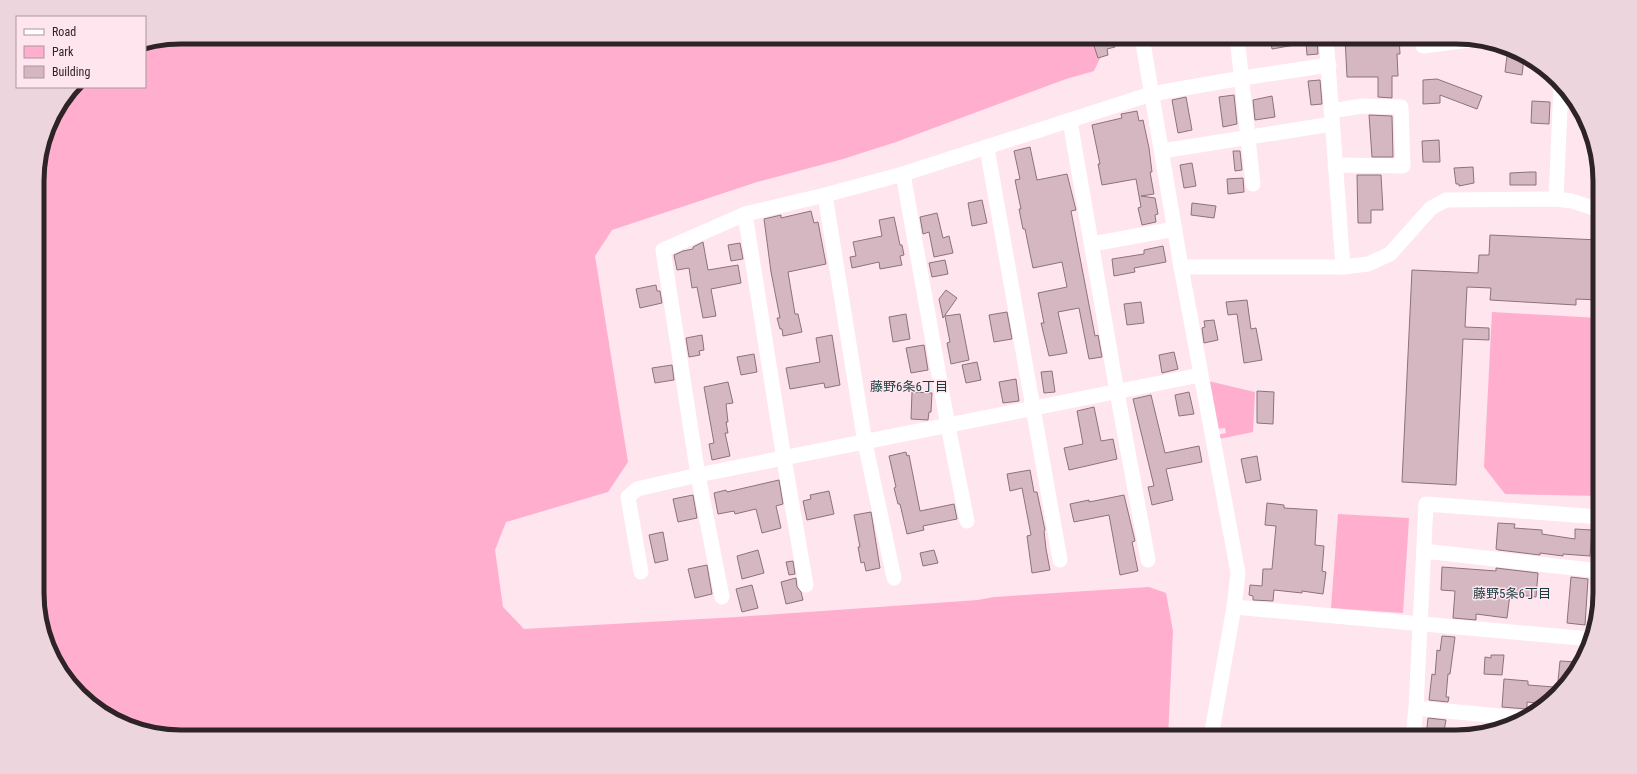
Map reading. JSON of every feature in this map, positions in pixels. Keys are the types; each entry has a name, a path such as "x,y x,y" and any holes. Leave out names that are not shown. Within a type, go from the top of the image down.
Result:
{"street":[{"path":"1143,44 1200,375 1238,573 1234,607 1212,730"},
{"path":"1238,44 1253,184"},
{"path":"1327,44 1343,267"},
{"path":"1423,44 1423,46 1438,44"},
{"path":"722,597 698,475 663,250 745,214 825,196 903,174 1151,94 1329,65"},
{"path":"1556,199 1561,93"},
{"path":"1162,151 1249,138 1332,118 1362,106 1401,107 1403,166 1335,165"},
{"path":"1070,121 1148,560"},
{"path":"986,148 1060,560"},
{"path":"903,174 948,426 968,521"},
{"path":"825,196 865,443 894,578"},
{"path":"1181,267 1343,267 1368,264 1390,254 1431,208 1446,200 1556,199 1572,200 1593,208"},
{"path":"745,214 784,459 806,585"},
{"path":"1092,244 1174,229"},
{"path":"641,572 628,497 637,489 698,475 865,443 1200,375"},
{"path":"1414,730 1421,625 1426,504 1593,516"},
{"path":"1424,551 1593,568"},
{"path":"1234,607 1421,625 1585,639"},
{"path":"1416,708 1513,717"}],"green space":[{"path":"172,44 1104,44 1103,52 1094,71 1066,79 896,142 843,159 757,182 612,230 595,256 628,462 608,492 506,522 495,550 503,607 524,629 737,617 978,600 994,597 1149,587 1166,593 1173,631 1168,730 181,730 163,729 129,720 98,702 84,690 72,676 54,645 45,611 44,172 54,129 62,113 81,88 146,88 146,49"},
{"path":"1492,312 1593,318 1593,496 1505,494 1484,467"},
{"path":"1208,381 1255,392 1253,432 1219,439 1218,435 1226,433 1225,428 1217,429"},
{"path":"1338,514 1409,518 1403,613 1331,608"}],"building":[{"path":"1093,44 1114,44 1115,47 1107,49 1108,55 1098,58"},
{"path":"1271,44 1300,44 1272,49"},
{"path":"1306,44 1317,44 1318,54 1307,55"},
{"path":"1345,44 1399,44 1400,54 1397,54 1398,76 1392,76 1392,98 1378,97 1378,77 1347,77"},
{"path":"1507,54 1524,62 1522,75 1505,72"},
{"path":"1437,79 1482,96 1477,109 1440,95 1440,103 1423,104 1423,80"},
{"path":"1320,80 1322,104 1311,105 1308,81"},
{"path":"1234,95 1237,124 1223,127 1219,97"},
{"path":"1272,96 1275,117 1255,120 1253,100"},
{"path":"1186,97 1192,130 1178,133 1172,100"},
{"path":"1532,101 1550,102 1549,124 1531,123"},
{"path":"1137,111 1139,121 1143,120 1149,148 1152,172 1150,172 1154,194 1141,196 1155,198 1158,214 1155,215 1156,222 1142,225 1138,208 1141,207 1136,179 1102,185 1098,164 1100,164 1092,125 1122,118 1121,114"},
{"path":"1369,115 1392,116 1393,157 1372,157"},
{"path":"1439,140 1440,162 1423,162 1422,141"},
{"path":"1030,147 1037,180 1067,174 1076,210 1071,211 1095,336 1098,335 1102,357 1089,359 1079,308 1058,312 1067,353 1049,356 1041,323 1044,323 1038,293 1067,287 1062,262 1033,268 1025,229 1023,229 1019,209 1021,209 1015,180 1020,179 1014,151"},
{"path":"1233,151 1240,151 1242,170 1235,171"},
{"path":"1192,163 1196,186 1184,188 1180,165"},
{"path":"1473,167 1474,183 1459,186 1459,184 1456,184 1454,168"},
{"path":"1536,172 1536,185 1510,185 1510,173"},
{"path":"1357,175 1381,175 1383,210 1371,210 1371,223 1358,223"},
{"path":"1243,178 1244,192 1228,194 1227,179"},
{"path":"982,200 987,223 972,226 968,203"},
{"path":"1192,203 1216,206 1214,218 1191,215"},
{"path":"811,211 814,223 818,222 826,264 788,272 795,314 798,314 802,332 783,336 782,329 780,329 777,318 780,318 771,272 764,219 781,215 781,218"},
{"path":"937,213 943,238 949,236 953,253 934,257 929,232 923,234 920,217"},
{"path":"894,217 900,245 902,245 904,255 900,256 902,265 880,269 879,262 852,268 850,257 856,256 853,242 882,236 879,220"},
{"path":"1490,235 1593,240 1593,300 1576,299 1576,305 1490,300 1491,288 1467,287 1465,327 1489,328 1489,340 1463,339 1456,485 1402,482 1412,270 1478,273 1479,255 1489,255"},
{"path":"703,242 708,270 738,265 741,283 711,289 716,316 703,318 697,287 692,288 689,268 677,270 674,255 693,249 693,247"},
{"path":"740,243 743,259 731,261 728,245"},
{"path":"1163,246 1166,262 1134,268 1135,272 1114,276 1112,259 1144,254 1144,250"},
{"path":"945,260 948,274 932,277 929,263"},
{"path":"656,285 657,291 660,291 662,303 640,308 636,289"},
{"path":"946,290 957,298 943,318 939,299"},
{"path":"1247,300 1251,329 1256,328 1262,360 1244,363 1237,314 1228,315 1226,302"},
{"path":"1141,302 1144,323 1127,325 1124,304"},
{"path":"1007,312 1012,339 994,342 989,315"},
{"path":"906,314 910,339 893,342 889,317"},
{"path":"960,314 969,360 951,364 947,343 950,342 945,316"},
{"path":"1214,320 1218,340 1204,343 1202,328 1205,327 1204,321"},
{"path":"702,335 704,350 699,351 700,355 689,357 686,338"},
{"path":"832,335 840,385 825,388 824,383 790,389 786,368 820,362 816,338"},
{"path":"924,345 928,370 911,373 906,348"},
{"path":"1174,352 1178,369 1162,373 1159,355"},
{"path":"754,354 757,372 741,375 737,357"},
{"path":"977,362 981,380 966,383 962,365"},
{"path":"672,365 674,380 655,383 652,368"},
{"path":"1052,371 1055,392 1044,393 1041,372"},
{"path":"1016,379 1019,401 1003,403 999,382"},
{"path":"728,382 733,403 726,404 728,422 726,422 728,433 725,433 730,456 712,460 709,444 714,443 704,387"},
{"path":"1257,391 1274,392 1273,424 1257,423"},
{"path":"912,392 932,393 931,412 929,412 928,420 911,419"},
{"path":"1189,392 1194,414 1179,416 1175,395"},
{"path":"1151,395 1165,453 1199,446 1202,462 1166,469 1173,500 1152,505 1148,487 1154,486 1133,399"},
{"path":"1094,407 1101,441 1113,439 1117,459 1069,470 1064,448 1083,444 1077,411"},
{"path":"906,452 907,456 909,455 920,511 954,504 957,519 923,526 924,530 907,534 900,504 898,504 894,488 896,487 889,456"},
{"path":"1257,456 1261,480 1246,483 1241,459"},
{"path":"1030,470 1034,492 1037,492 1045,530 1046,549 1050,570 1032,573 1027,536 1031,535 1022,488 1010,491 1007,474"},
{"path":"779,480 783,504 776,506 781,528 762,533 756,509 735,514 734,511 718,514 714,493 726,490 727,492"},
{"path":"829,491 834,514 807,520 803,501 811,499 810,495"},
{"path":"693,495 697,518 678,522 673,499"},
{"path":"1124,495 1135,541 1132,542 1138,571 1120,575 1109,515 1074,522 1070,504"},
{"path":"1267,503 1284,505 1284,508 1317,510 1315,545 1324,546 1322,571 1326,572 1323,594 1302,591 1302,593 1274,590 1273,601 1253,600 1253,596 1249,595 1250,585 1262,586 1263,569 1272,569 1276,526 1265,525"},
{"path":"871,512 880,568 866,571 864,562 861,563 858,547 860,547 854,515"},
{"path":"1498,523 1515,524 1514,528 1542,530 1542,534 1575,539 1575,529 1592,530 1590,556 1563,554 1563,556 1540,553 1540,555 1496,549"},
{"path":"663,532 668,560 655,563 649,535"},
{"path":"758,550 764,573 742,579 737,556"},
{"path":"934,550 938,563 923,566 920,553"},
{"path":"793,561 795,574 789,575 786,562"},
{"path":"707,565 712,594 695,598 688,569"},
{"path":"1442,567 1496,571 1496,568 1538,573 1536,597 1510,594 1507,618 1476,614 1476,620 1453,618 1455,591 1441,590"},
{"path":"1571,577 1588,579 1585,625 1567,623"},
{"path":"796,578 797,587 801,592 803,600 786,604 781,582"},
{"path":"752,585 758,608 742,612 736,589"},
{"path":"1442,636 1455,637 1450,674 1448,674 1446,697 1449,697 1448,702 1429,700 1432,674 1435,675 1437,650 1440,651"},
{"path":"1491,655 1504,655 1502,675 1484,674 1485,657 1491,658"},
{"path":"1560,661 1574,662 1560,681 1558,681"},
{"path":"1504,679 1528,681 1528,685 1554,687 1537,703 1527,702 1527,709 1502,707"},
{"path":"1428,718 1446,720 1444,730 1427,730"}],"district":[{"name":"藤野6条6丁目","path":"909,386"},
{"name":"藤野5条6丁目","path":"1512,593"}]}
